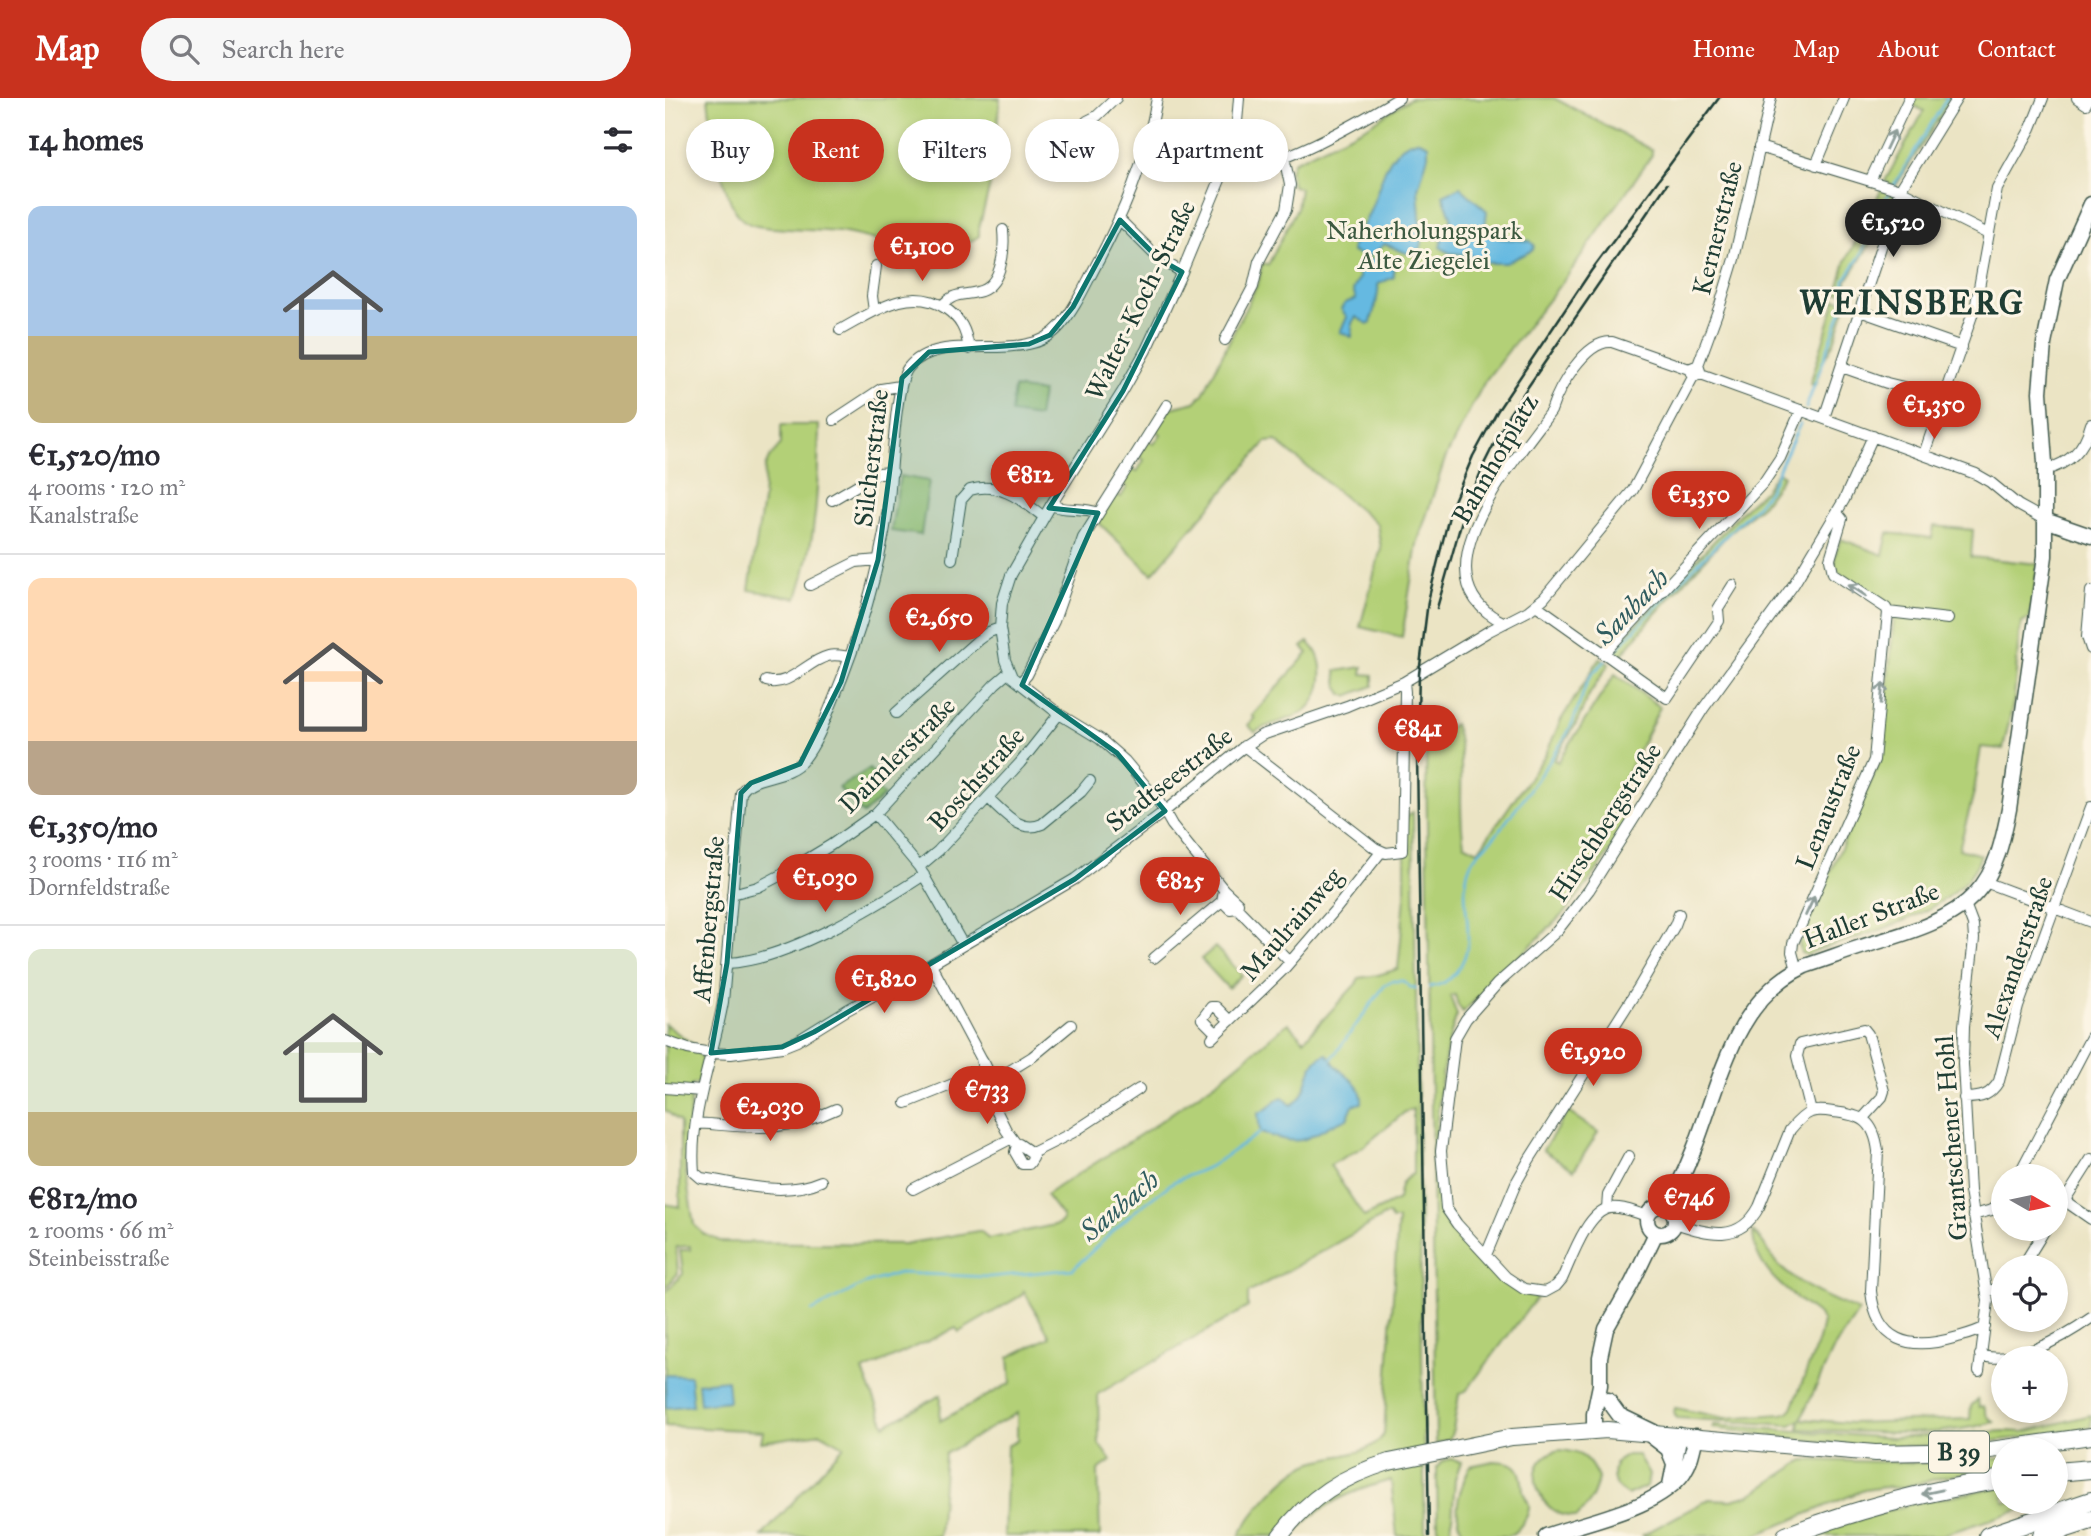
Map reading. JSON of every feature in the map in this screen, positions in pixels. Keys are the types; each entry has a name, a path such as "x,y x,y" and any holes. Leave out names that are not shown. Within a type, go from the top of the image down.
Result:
{"highway":[{"path":"2068,1471 2091,1469"},
{"path":"1786,1536 1842,1516 1916,1495 1991,1481"},
{"path":"1988,1536 2091,1501"},
{"path":"2042,1536 2091,1520"}],"main road":[{"name":"B 39","path":"1280,1536 1305,1506 1322,1492 1360,1471 1389,1462 1511,1437 1600,1430 1651,1432 1826,1450 1912,1454 1994,1450 2091,1436"}],"street":[{"path":"1091,119 1116,98"},
{"name":"Silcherstraße","path":"744,788 751,783 792,770 810,751 850,657 878,560 893,472 900,386 907,369 917,358 938,349 1029,344 1050,335 1059,327 1073,307 1120,220 1146,146 1157,98"},
{"name":"Walter-Koch-Straße","path":"1237,119 1239,98"},
{"path":"1288,155 1345,130 1399,98"},
{"name":"Kernerstraße","path":"1536,605 1631,492 1695,371 1734,259 1771,98"},
{"path":"1816,165 1844,98"},
{"path":"1870,181 1909,98"},
{"path":"1824,418 1897,190 1957,98"},
{"path":"1924,454 1980,292 1997,189 2031,128 2043,98"},
{"path":"1759,147 1897,190 1988,234"},
{"path":"1225,340 1253,286 1259,261 1286,209 1290,186 1288,176"},
{"name":"Walter-Koch-Straße","path":"1009,672 1000,628 1002,603 1011,575 1146,350 1219,182"},
{"name":"Haller Straße","path":"1667,1207 1695,1148 1733,1044 1767,993 1797,970 1933,922 1965,904 1985,882 1996,861 2009,810 2045,556 2045,470 2040,396 2044,344 2057,280 2087,218"},
{"path":"1120,220 1159,259 1182,272"},
{"path":"942,306 952,296 979,292 992,284 999,269 1003,230"},
{"path":"874,311 872,296 876,266"},
{"path":"840,330 874,311 903,299 915,298 942,306 960,320 967,334 969,349"},
{"path":"1860,311 1962,347"},
{"name":"Bahnhofplatz","path":"1505,623 1484,610 1472,596 1466,582 1468,551 1475,528 1498,484 1551,411 1555,399 1583,356 1604,342 1625,345 1695,371"},
{"path":"1842,367 1887,383 1945,397"},
{"path":"1695,371 1982,477 2018,505 2045,520 2091,536"},
{"path":"834,420 881,389 900,386"},
{"path":"1020,683 1054,621 1075,558 1098,513 1167,405"},
{"path":"1607,656 1764,482 1780,458 1802,410"},
{"path":"2045,470 2066,463 2074,457 2090,430"},
{"name":"Hirschbergstraße","path":"1629,1156 1608,1195 1607,1208 1589,1223 1556,1286 1545,1292 1524,1289 1506,1278 1446,1208 1441,1151 1453,1051 1460,1027 1497,984 1557,930 1590,891 1703,709 1794,584 1837,513 1873,436"},
{"path":"832,500 878,473 893,472"},
{"path":"951,559 961,500 969,490 985,488 1011,493 1044,517"},
{"path":"1051,505 1098,513"},
{"path":"1837,513 1842,523 1829,565 1837,576 1886,608 1888,612 1948,619"},
{"path":"810,585 856,562 878,560"},
{"path":"1536,605 1667,698 1719,621 1718,609 1733,584"},
{"path":"2091,592 2087,637 2091,649"},
{"name":"Stadtseestraße","path":"668,1042 711,1054 757,1052 782,1047 814,1032 840,1013 931,964 1075,879 1244,746 1274,730 1347,706 1403,682 1536,605"},
{"name":"Bahnhofplatz","path":"1484,610 1489,631"},
{"name":"Lenaustraße","path":"1797,970 1792,956 1793,943 1874,760 1888,612"},
{"path":"896,713 978,640 1000,628"},
{"path":"766,681 773,683 785,680 824,657 850,657"},
{"path":"1009,672 1059,714 1100,739 1117,754 1146,784 1172,825 1224,890 1238,903 1237,908 1290,962"},
{"name":"Daimlerstraße","path":"733,894 758,887 781,875 875,814 985,694 1009,672"},
{"path":"1244,746 1381,852 1402,851 1403,682"},
{"name":"Boschstraße","path":"727,963 763,957 805,941 884,900 922,871 988,799 1059,714"},
{"path":"988,799 1023,827 1035,827 1081,792 1090,781"},
{"name":"Affenbergstraße","path":"744,788 738,802 727,963 718,1031 701,1091 694,1165 698,1177 767,1189 803,1187 821,1181"},
{"name":"Alexanderstraße","path":"1964,1098 1986,1096 1994,1090 1999,1081 2018,1007 2091,807"},
{"path":"875,814 922,871 963,945"},
{"name":"Maulrainweg","path":"1230,1021 1216,1007 1211,1007 1202,1019 1214,1036 1230,1021 1290,962 1381,852"},
{"path":"1985,882 2091,922"},
{"path":"1154,958 1222,901 1224,890"},
{"path":"1222,901 1230,909 1237,908"},
{"name":"Grantschener Hohl","path":"1965,904 1973,925 1974,939 1964,1026 1964,1098 1973,1215 1989,1310 1979,1371"},
{"path":"1486,1255 1516,1183 1529,1160 1639,987 1679,914"},
{"path":"931,964 988,1067 986,1083 1022,1164 1029,1164 1033,1158 1032,1153 1072,1133 1139,1089"},
{"path":"986,1083 1032,1057 1070,1024"},
{"path":"1811,1111 1797,1056 1800,1044 1864,1030 1868,1034 1884,1091 1882,1097 1863,1118"},
{"path":"2024,1164 2091,1037"},
{"path":"906,1103 974,1076 986,1083"},
{"path":"665,1088 701,1091"},
{"path":"696,1123 782,1127 808,1121 836,1109"},
{"path":"1675,1223 1715,1233 1727,1234 1742,1229 1759,1207 1790,1130 1811,1111 1838,1112 1863,1118 1871,1126 1878,1151 1871,1291 1873,1311 1878,1320 1895,1338 1922,1344 1985,1328"},
{"path":"913,1189 1014,1142"},
{"path":"2069,1195 2091,1159"},
{"path":"2069,1204 2091,1220"},
{"path":"1655,1207 1667,1207 1674,1216 1675,1223 1667,1233 1655,1233 1649,1227 1648,1216 1655,1207"},
{"path":"1607,1208 1620,1208 1648,1216"},
{"path":"1973,1215 1991,1210"},
{"path":"1600,1430 1600,1357 1606,1329 1632,1283 1655,1233"},
{"path":"1987,1292 1991,1291"},
{"path":"1980,1355 1996,1359 2013,1356 2063,1336 2091,1318"},
{"path":"1600,1373 1608,1401 1619,1415 1651,1432 1668,1449 1675,1467"},
{"path":"1600,1430 1608,1401"},
{"path":"1669,1487 1688,1435"},
{"path":"1546,1536 1639,1505 1669,1487 1677,1481 1688,1464 1688,1435"}],"highlighted area":[{"path":"1120,220 1159,259 1182,272 1123,391 1049,508 1098,513 1022,685 1117,753 1165,811 1075,879 814,1032 782,1047 711,1053 727,963 741,793 751,783 800,764 841,682 878,560 902,378 929,352 1029,344 1050,335 1073,307"}],"green space":[{"path":"708,98 1000,98 998,119 898,119 898,182 991,182 979,236 956,246 920,249 838,232 766,227 746,222 736,211 723,182 774,182 774,119 711,119"},
{"name":"Naherholungspark Alte Ziegelei","path":"1411,98 1554,98 1652,150 1652,155 1573,268 1485,381 1465,419 1445,459 1417,544 1402,637 1360,627 1381,548 1377,524 1276,441 1266,442 1152,574 1098,522 1115,494 1121,497 1127,487 1122,483 1131,469 1137,472 1144,460 1139,456 1148,441 1154,444 1161,434 1156,430 1171,408 1195,402 1203,394 1259,281 1262,263 1268,265 1297,208 1300,188 1293,186 1290,171 1293,162 1366,127"},
{"path":"1914,98 1952,98 1895,187 1885,181 1924,111 1911,104"},
{"path":"1882,188 1895,193 1889,209 1882,207 1869,246 1847,280 1847,293 1837,293 1846,261"},
{"path":"1836,299 1847,302 1834,342 1823,361 1815,385 1810,384"},
{"path":"1014,388 1042,392 1038,417 1011,413"},
{"path":"781,425 819,425 815,513 809,554 797,598 749,590 763,501 765,467 781,444"},
{"path":"1777,472 1783,476 1763,504 1728,534 1619,658 1610,651 1765,490"},
{"path":"900,476 929,481 921,535 891,531"},
{"path":"1934,526 1973,530 1971,557 2038,564 2030,618 2022,623 2019,633 2014,699 2003,749 1981,747 1974,792 1959,849 1981,855 1971,875 1934,906 1886,928 1807,955 1801,953 1799,942 1880,761 1894,617 1893,608 1888,603 1839,573 1835,564 1836,552 1841,539 1883,555 1888,533 1932,538"},
{"path":"1308,642 1321,666 1317,695 1301,713 1255,732 1248,725 1255,718 1252,716 1308,653 1302,647"},
{"path":"1600,658 1609,664 1554,760 1558,762 1615,674 1660,707 1613,802 1636,812 1589,882 1564,913 1463,1012 1455,995 1450,996 1457,1015 1445,1057 1436,1138 1437,1188 1441,1207 1462,1240 1486,1264 1517,1290 1537,1297 1466,1391 1459,1394 1449,1440 1436,1444 1426,756 1428,717 1435,718 1437,729 1447,729 1454,724 1460,753 1464,844 1478,851 1546,754 1561,720"},
{"path":"1363,667 1362,674 1373,675 1373,686 1347,696 1342,694 1338,687 1336,671"},
{"path":"869,769 882,783 877,789 884,796 863,814 839,788"},
{"path":"1413,812 1425,1536 1397,1536 1391,1480 1363,1489 1324,1507 1293,1536 1239,1536 1270,1495 1300,1468 1319,1460 1361,1451 1370,1447 1384,1434 1398,1220 1392,1220 1388,1214 1248,1293 1248,1307 1098,1394 1099,1444 1111,1461 1098,1470 1100,1536 1004,1536 1007,1446 1017,1441 1017,1413 945,1454 939,1536 762,1536 844,1446 821,1433 761,1442 763,1431 665,1426 665,1293 683,1274 680,1250 690,1250 690,1246 676,1247 678,1273 665,1289 665,1204 680,1207 680,1122 665,1110 665,1024 695,1046 703,1060 698,1084 692,1084 685,1169 694,1225 704,1234 722,1242 904,1244 978,1231 988,1239 1059,1224 1063,1220 1062,1216 1046,1195 1149,1129 1223,1077 1288,1023 1304,1040 1359,978 1398,969 1405,897 1405,822","holes":["1413,1109 1413,1174 1402,1184 1398,1200 1364,1217 1330,1165 1363,1147 1405,1112","1024,1291 1050,1337 1009,1357 1011,1383 940,1421 941,1395 885,1425 863,1371 956,1328 959,1332 1022,1295"]},
{"path":"1215,947 1242,975 1228,988 1201,959"},
{"path":"1568,1112 1598,1132 1574,1170 1543,1150"},
{"path":"1753,1232 1776,1263 1798,1281 1859,1311 1834,1348 1801,1419 1852,1423 1970,1419 1971,1406 1978,1399 1979,1407 1984,1406 1991,1423 1946,1431 1897,1433 1799,1429 1800,1420 1791,1425 1677,1418 1675,1408 1726,1418 1782,1414 1792,1408 1819,1340 1823,1322 1819,1315 1786,1290 1767,1270 1755,1246"},
{"path":"2091,1415 2091,1427 2028,1437 1991,1437 1991,1441 1965,1444 1888,1446 1844,1444 1712,1428 1714,1425 1892,1438 2023,1432 2068,1423 2068,1421"},
{"path":"1559,1450 1579,1454 1591,1465 1598,1478 1591,1499 1577,1517 1562,1515 1551,1508 1538,1491 1536,1471 1540,1462"},
{"path":"1627,1455 1638,1455 1649,1475 1647,1486 1627,1495 1616,1484 1613,1472 1616,1462"},
{"path":"1451,1459 1461,1462 1455,1479 1451,1533 1455,1536 1438,1536 1437,1467 1443,1461"},
{"path":"1991,1459 1991,1469 1899,1488 1864,1490 1754,1536 1641,1536 1709,1499 1732,1500 1750,1495 1804,1460 1935,1463"},
{"path":"1494,1461 1513,1464 1519,1471 1529,1505 1528,1514 1508,1536 1464,1534 1458,1517 1458,1500 1466,1474 1470,1466"},
{"path":"1991,1488 1991,1514 2007,1514 1939,1536 1804,1536 1914,1503"}],"water":[{"path":"1417,140 1428,145 1428,155 1418,189 1422,243 1417,254 1406,253 1385,244 1371,255 1352,252 1352,246 1391,159 1406,144"},
{"path":"1460,187 1487,211 1485,226 1498,238 1530,241 1534,245 1533,250 1506,263 1488,263 1469,255 1450,253 1440,247 1444,233 1450,233 1451,217 1443,195"},
{"path":"1366,259 1388,260 1393,265 1394,277 1378,284 1371,323 1356,317 1352,323 1352,337 1340,332 1347,317 1341,309 1345,303 1356,299 1353,290 1359,278 1358,263"},
{"path":"1327,1054 1358,1087 1362,1103 1353,1105 1347,1119 1305,1139 1288,1140 1260,1133 1258,1113 1283,1097 1291,1105 1298,1101 1314,1064"},
{"path":"665,1375 690,1376 693,1405 666,1408"},
{"path":"727,1380 729,1401 700,1404 698,1383"}],"waterway":[{"name":"Saubach","path":"1806,408 1842,309 1845,279 1861,255 1883,203 1947,98"},
{"name":"Saubach","path":"1611,655 1757,505 1769,490 1800,424"},
{"name":"Saubach","path":"1429,987 1448,980 1463,960 1468,934 1466,881 1471,863 1499,831 1556,751 1572,725 1588,680 1606,660"},
{"name":"Saubach","path":"1330,1061 1385,985 1393,981 1403,981 1416,988"},
{"name":"Saubach","path":"812,1311 864,1284 899,1273 989,1277 1073,1269 1130,1215 1173,1182 1211,1166 1261,1132"}],"railway":[{"path":"1429,1536 1417,754 1419,674 1428,601 1451,508 1473,456 1498,410 1591,271 1719,98"},
{"path":"1437,608 1464,513 1508,416 1667,184"}],"district":[{"name":"WEINSBERG","path":"1912,302"}]}
